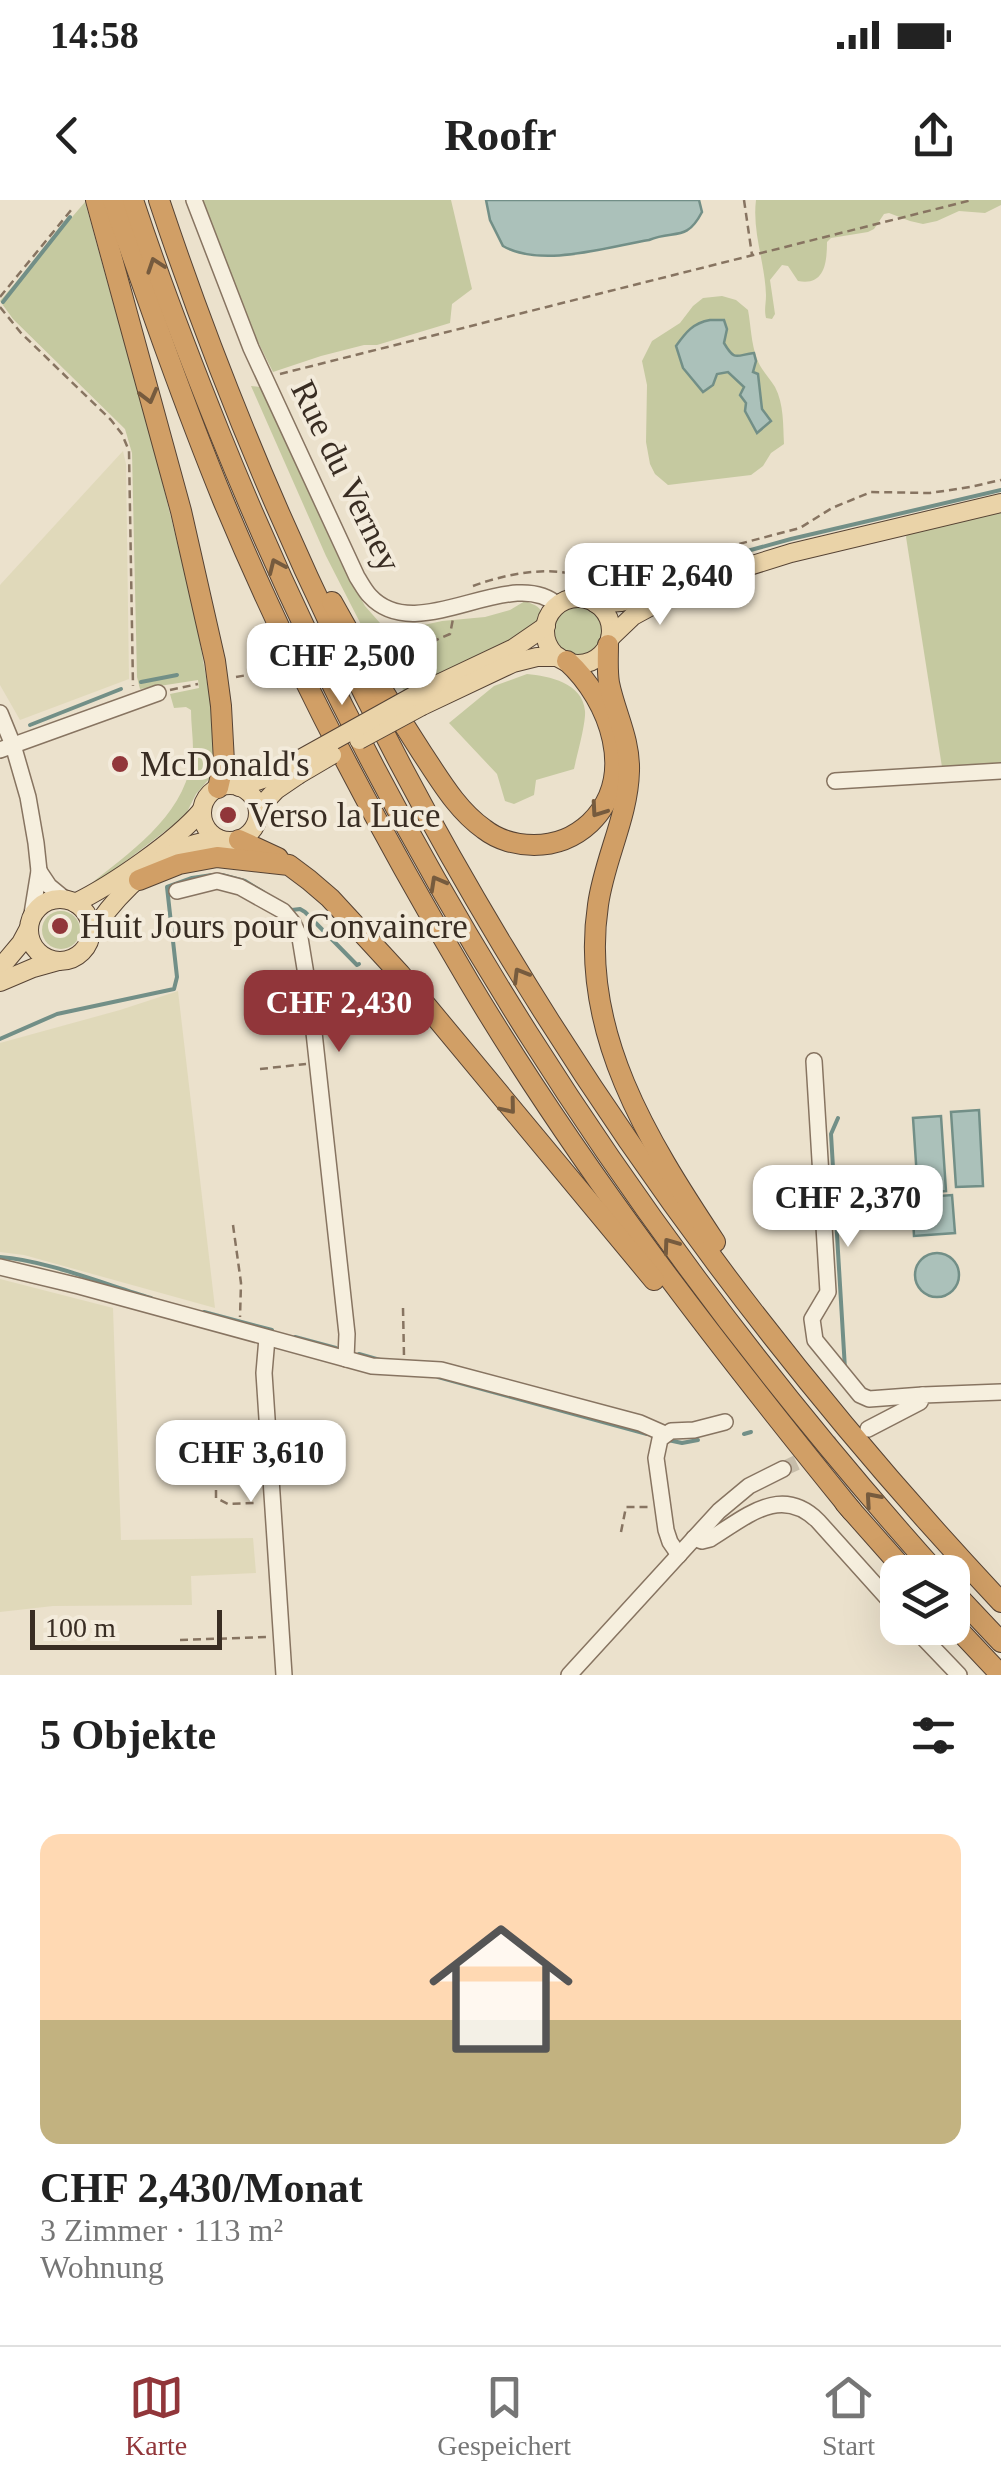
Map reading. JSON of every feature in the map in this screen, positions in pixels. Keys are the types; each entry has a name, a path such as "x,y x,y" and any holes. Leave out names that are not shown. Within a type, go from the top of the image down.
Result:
{"highway":[{"path":"96,200 180,511 215,661 228,787"},
{"path":"113,200 223,500 296,660 406,873 525,1072 638,1239 852,1512"},
{"path":"133,200 196,375 270,552 348,718 450,907 561,1086 678,1256 808,1424 921,1555"},
{"path":"159,200 241,425 306,574 365,696 502,946 580,1071 716,1264 906,1498 1001,1602"},
{"path":"241,425 342,620 414,740 464,810 486,831 508,841 544,845 572,836 599,812 612,786 615,761 608,721 590,685 563,660"},
{"path":"609,642 608,678 626,737 630,771 626,800 604,870 596,921 596,974 604,1030 626,1088 670,1169 738,1278 821,1396"},
{"path":"229,840 270,853 289,865 330,898 384,956 587,1202 891,1555"},
{"path":"138,880 179,864 217,856 289,865"},
{"path":"970,1609 1001,1642"},
{"path":"970,1642 1001,1675"}],"main road":[{"path":"563,660 548,644 546,626 550,614 568,600 621,602 790,553 1001,503"},
{"path":"419,700 537,657 581,664 590,661 602,653 633,616 685,586"},
{"path":"596,604 608,619 609,642"},
{"path":"70,902 109,883 161,847 202,810 209,795 295,770 514,648 546,626"},
{"path":"258,810 295,770"},
{"path":"0,982 81,954 109,907 181,849 229,840 253,830 258,810 250,794 228,787"},
{"path":"202,810 206,827 229,840"},
{"path":"0,968 21,943 36,911 54,900 70,902 88,917 91,935"},
{"path":"30,924 30,938 37,950 58,961"}],"street":[{"name":"Rue du Verney","path":"194,200 266,380 357,576 371,597 386,608 423,613 527,594 546,596 558,605"},
{"path":"7,748 158,693"},
{"path":"0,713 7,748 28,797 40,871 48,886 70,902"},
{"path":"835,781 1001,771"},
{"path":"30,924 40,871"},
{"path":"178,890 226,882 256,894 288,916 300,938 347,1334 346,1359"},
{"path":"814,1061 828,1292 812,1319 816,1340 860,1395 869,1399 1001,1392"},
{"path":"0,1267 372,1366 441,1370 471,1377 640,1423 665,1434"},
{"path":"267,1338 264,1373 284,1675"},
{"path":"868,1429 920,1402 923,1395"},
{"path":"678,1555 668,1536 662,1509 657,1446 671,1430 694,1430 725,1422"},
{"path":"569,1675 732,1499 783,1469"},
{"path":"694,1538 710,1539 764,1507 794,1504 818,1521 880,1590"},
{"path":"930,1645 958,1675"}],"path":[{"path":"744,200 752,256"},
{"path":"266,380 290,370 972,200"},
{"path":"0,297 72,209"},
{"path":"0,307 34,347 112,420 129,451 132,702"},
{"path":"374,652 450,634 457,597 464,590 486,582 527,573 560,572 609,578 800,528 832,508 871,492 930,492 1001,480"},
{"path":"234,678 284,668"},
{"path":"158,693 198,684"},
{"path":"260,1069 317,1062"},
{"path":"232,1225 242,1300 237,1330"},
{"path":"403,1308 403,1368"},
{"path":"216,1490 216,1498 228,1504 273,1501"},
{"path":"621,1532 624,1509 629,1505 662,1509"},
{"path":"180,1640 282,1636"}],"shaded area":[{"path":"123,451 129,679 20,720 0,685 0,585"},
{"path":"178,991 215,1308 24,1255 0,1252 0,1043"},
{"path":"0,1279 113,1308 121,1540 253,1538 256,1573 191,1576 192,1605 53,1606 0,1612"}],"green space":[{"path":"201,200 451,200 472,289 452,304 450,323 273,372 241,308"},
{"path":"756,200 1001,200 1001,205 985,213 959,211 923,224 889,213 868,232 831,238 819,277 798,281 788,266 782,265 770,280 775,314 772,319 765,315"},
{"path":"85,202 195,615 211,705 215,763 185,816 87,887 155,828 181,793 193,749 191,710 174,708 170,694 199,688 198,680 140,689 132,453 125,429 13,319 0,301"},
{"path":"722,296 736,300 748,310 757,359 780,400 784,444 751,475 668,485 650,464 646,442 647,385 642,361 652,341 680,323 693,306 703,298"},
{"path":"251,386 260,387 341,563 365,606 380,623 401,630 485,617 525,601 540,610 538,627 406,693 373,648 326,556"},
{"path":"1001,510 1001,765 942,767 906,537 908,532"},
{"path":"578,606 595,614 603,631 595,648 578,656 561,648 553,631 561,614"},
{"path":"527,674 554,679 572,688 583,701 585,716 574,769 536,780 534,795 514,804 505,801 497,774 449,723 494,686"},
{"path":"61,911 74,917 80,930 74,943 61,949 48,943 42,930 48,917"}],"water":[{"path":"486,200 699,200 702,212 690,228 679,234 575,254 536,255 503,246 490,220"},
{"path":"710,320 724,320 724,343 731,353 754,353 753,372 758,374 762,409 771,421 757,433 740,395 744,387 728,372 717,374 713,385 703,392 683,368 676,346 690,329"},
{"path":"979,1110 983,1186 956,1187 951,1112"},
{"path":"941,1116 946,1191 918,1193 913,1118"},
{"path":"952,1195 955,1233 914,1236 912,1198"},
{"path":"937,1253 953,1259 959,1275 953,1291 937,1297 921,1291 915,1275 921,1259"}],"waterway":[{"path":"3,302 70,217"},
{"path":"616,587 791,539 1001,490"},
{"path":"367,636 394,633"},
{"path":"141,682 177,675"},
{"path":"30,725 121,689"},
{"path":"0,1039 57,1014 174,989 177,977 167,887 212,875"},
{"path":"222,875 245,881 263,892"},
{"path":"288,907 305,912 359,964"},
{"path":"838,1118 831,1134 845,1369"},
{"path":"0,1257 56,1268 151,1298"},
{"path":"204,1312 272,1330"},
{"path":"295,1337 336,1348"},
{"path":"359,1354 380,1360"},
{"path":"438,1377 647,1434"},
{"path":"744,1434 751,1432"},
{"path":"668,1440 698,1440"}],"tunnel":[{"path":"783,1469 860,1433"}],"place":[{"name":"McDonald's","path":"120,764"},
{"name":"Verso la Luce","path":"228,815"},
{"name":"Huit Jours pour Convaincre","path":"60,926"}]}
